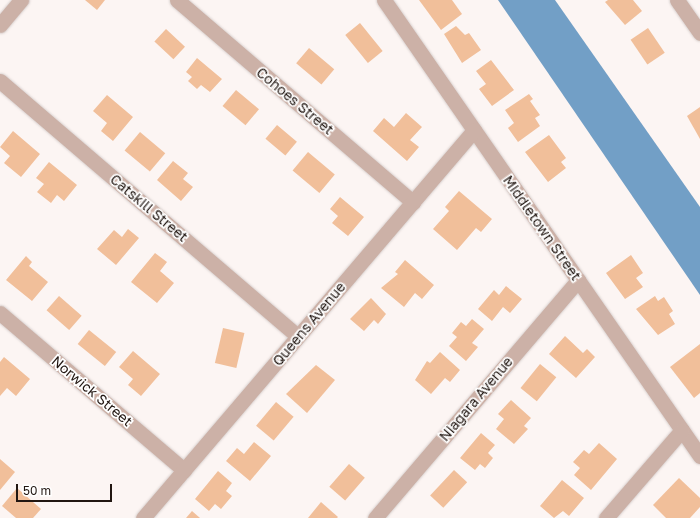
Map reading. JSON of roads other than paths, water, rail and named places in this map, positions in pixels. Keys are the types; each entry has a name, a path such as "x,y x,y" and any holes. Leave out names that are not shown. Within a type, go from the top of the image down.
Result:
{"street":[{"path":"0,24 21,0"},
{"name":"Cohoes Street","path":"177,0 413,202"},
{"name":"Middletown Street","path":"384,0 700,456"},
{"path":"677,0 700,33"},
{"name":"Catskill Street","path":"0,81 298,336"},
{"name":"Queens Avenue","path":"143,518 474,130"},
{"name":"Niagara Avenue","path":"375,518 578,280"},
{"name":"Norwick Street","path":"0,313 184,470"},
{"path":"606,518 682,430"}],"water":[{"path":"498,0 555,0 700,207 700,295"}]}
